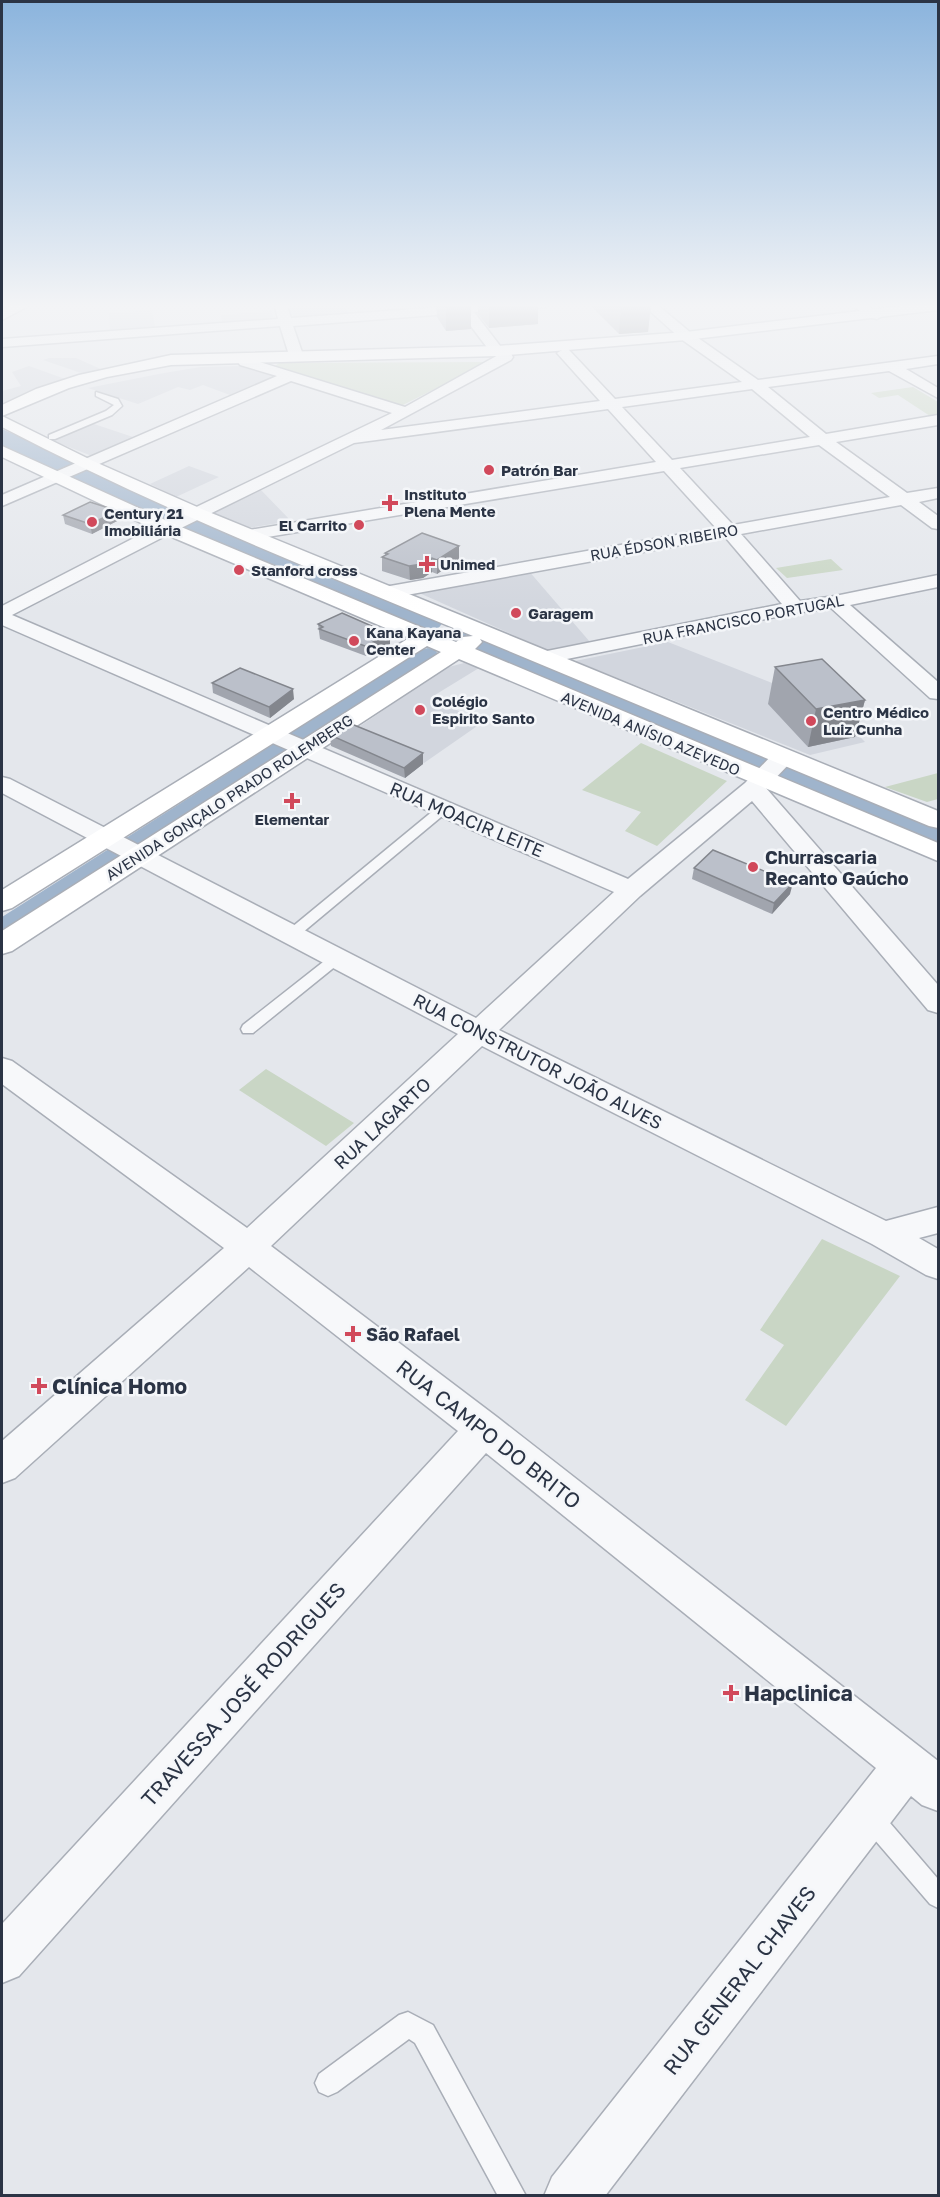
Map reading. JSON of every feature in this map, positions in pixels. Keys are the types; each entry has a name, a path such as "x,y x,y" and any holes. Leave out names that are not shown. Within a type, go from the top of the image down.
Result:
{"street":[{"path":"2,418 27,406"},
{"path":"2,418 35,406"},
{"path":"2,501 222,406"},
{"path":"388,406 406,411"},
{"path":"2,615 169,527 415,406"},
{"path":"351,439 601,406"},
{"path":"613,406 729,531 795,607"},
{"path":"781,406 822,439 939,524"},
{"name":"AVENIDA ANÍSIO AZEVEDO","path":"2,418 47,440 72,471 169,527 424,638 768,772 934,815"},
{"path":"249,535 939,420"},
{"name":"AVENIDA ANÍSIO AZEVEDO","path":"2,451 72,471 249,535 547,657 768,772 939,853"},
{"name":"RUA ÉDSON RIBEIRO","path":"390,592 939,493"},
{"name":"RUA FRANCISCO PORTUGAL","path":"547,657 795,607 835,602 939,581"},
{"path":"835,602 939,693"},
{"name":"RUA MOACIR LEITE","path":"2,615 287,742 631,890"},
{"name":"AVENIDA GONÇALO PRADO ROLEMBERG","path":"2,944 123,847 287,742 457,651 485,633"},
{"name":"AVENIDA GONÇALO PRADO ROLEMBERG","path":"2,902 123,847 287,742 424,638"},
{"path":"768,772 939,1003"},
{"name":"RUA LAGARTO","path":"2,1465 248,1247 631,890 768,772"},
{"name":"RUA CONSTRUTOR JOÃO ALVES","path":"2,784 480,1033 884,1235 939,1265"},
{"name":"RUA CAMPO DO BRITO","path":"2,1069 248,1247 484,1429 923,1777"},
{"path":"884,1235 939,1220"},
{"name":"TRAVESSA JOSÉ RODRIGUES","path":"2,1959 484,1429"},
{"name":"RUA GENERAL CHAVES","path":"571,2196 868,1815 923,1777"}],"lane":[{"path":"47,440 109,413 118,406"},
{"path":"291,934 443,809"},
{"path":"248,1029 337,958"},
{"path":"868,1815 939,1896"},
{"path":"328,2083 408,2024 424,2034 513,2196"}],"shaded area":[{"path":"91,423 133,437 92,456 51,440"},
{"path":"189,466 219,477 176,497 150,484"},
{"path":"261,490 291,521 248,528 209,514"},
{"path":"528,570 590,642 549,651 417,592"},
{"path":"668,642 800,694 819,694 865,742 810,755 575,661"},
{"name":"Colégio Espirito Santo","path":"464,663 479,668 430,698 483,722 424,763 353,731 445,668"}],"green space":[{"path":"914,406 938,406 938,415 930,416"},
{"path":"831,559 843,570 787,578 776,568"},
{"path":"641,743 727,781 657,846 625,831 641,812 582,790"},
{"path":"938,773 938,799 927,802 885,787"},
{"path":"266,1069 354,1123 326,1146 239,1090"},
{"path":"822,1239 900,1276 786,1426 745,1400 784,1345 760,1330"}],"building":[{"path":"90,502 118,511 90,524 63,515"},
{"path":"422,533 459,546 437,560 432,558 422,564 409,566 382,557 388,554 385,553"},
{"path":"342,613 390,634 365,646 319,629 323,627 318,624"},
{"path":"822,659 865,700 816,709 775,667"},
{"path":"240,668 293,689 269,707 212,683"},
{"path":"349,723 423,753 404,768 330,735"},
{"path":"713,850 793,883 774,903 694,868"}],"waterway":[{"path":"2,437 160,509 427,622"},
{"path":"449,640 457,635"},
{"path":"486,647 938,836"},
{"path":"2,928 428,654"}],"place":[{"name":"Patrón Bar","path":"489,470"},
{"name":"Instituto Plena Mente","path":"390,503"},
{"name":"Century 21 Imobiliária","path":"92,522"},
{"name":"El Carrito","path":"359,525"},
{"name":"Unimed","path":"427,564"},
{"name":"Stanford cross","path":"239,570"},
{"name":"Garagem","path":"516,613"},
{"name":"Kana Kayana Center","path":"354,641"},
{"name":"Colégio Espirito Santo","path":"420,710"},
{"name":"Centro Médico Luiz Cunha","path":"811,721"},
{"name":"Elementar","path":"292,801"},
{"name":"Churrascaria Recanto Gaúcho","path":"753,867"},
{"name":"São Rafael","path":"353,1334"},
{"name":"Clínica Homo","path":"39,1386"},
{"name":"Hapclinica","path":"731,1693"}]}
